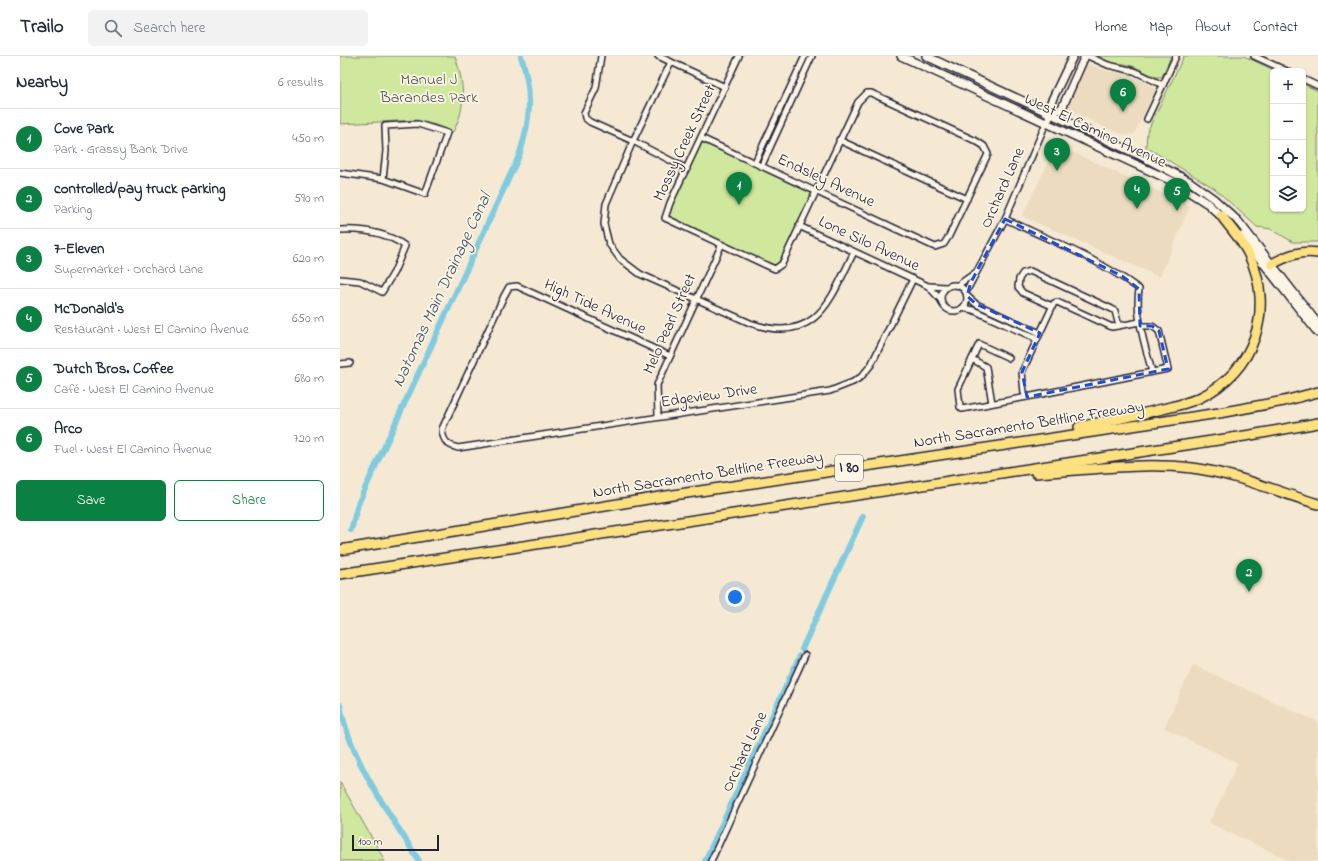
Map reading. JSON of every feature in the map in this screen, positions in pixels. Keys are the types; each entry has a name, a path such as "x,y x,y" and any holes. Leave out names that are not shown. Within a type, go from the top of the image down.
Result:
{"highway":[{"path":"1000,445 1184,404 1212,391 1239,367 1251,348 1259,324 1262,304 1258,282 1249,254 1221,215"},
{"path":"1270,266 1291,254 1303,252 1318,253"},
{"name":"North Sacramento Beltline Freeway","path":"340,550 660,496 1251,408 1318,392"},
{"name":"I 80","path":"340,574 1251,435 1318,422"},
{"path":"981,476 1156,466 1175,467 1222,475 1318,504"}],"main road":[{"name":"West El Camino Avenue","path":"901,56 1172,181 1191,192 1221,215 1243,237 1270,266 1318,324"},
{"name":"West El Camino Avenue","path":"926,56 1051,114 1189,181 1214,199 1238,221 1318,333"},
{"name":"Orchard Lane","path":"1051,114 1050,102 1073,56"},
{"name":"Orchard Lane","path":"1046,123 1051,114 1062,108 1085,56"}],"street":[{"path":"600,56 596,88 584,113 585,118 590,122 687,169"},
{"path":"658,56 725,87"},
{"name":"Mossy Creek Street","path":"721,246 664,218 739,56"},
{"path":"756,162 805,56"},
{"path":"762,165 812,56"},
{"path":"1088,56 1108,65 1134,71 1163,85"},
{"path":"1147,119 1176,56"},
{"path":"1254,56 1280,68"},
{"path":"670,62 606,204 604,224 609,244 620,259 640,274 695,300 768,330 792,329 812,320 831,300 854,252"},
{"path":"1306,80 1318,86"},
{"path":"721,246 775,269 782,264 839,140 858,102 867,93 871,93 984,146 988,154 966,199 839,140"},
{"name":"Orchard Lane","path":"967,294 977,271 1005,219 1046,123"},
{"path":"340,173 383,179 425,194 447,133 418,124 385,126 386,151 383,179"},
{"name":"Endsley Avenue","path":"701,138 756,162 936,247 940,247 944,244 966,199"},
{"path":"1005,219 1122,276 1139,289 1137,304 1140,324 1152,372"},
{"name":"Lone Silo Avenue","path":"799,226 928,286 946,287"},
{"path":"340,230 375,233 399,242 405,246 394,272 382,292 360,281 340,279"},
{"name":"Melo Pearl Street","path":"658,416 657,384 721,246"},
{"name":"Orchard Lane","path":"958,285 977,271"},
{"path":"1052,306 1023,293 1018,287 1018,279 1023,273 1030,271 1112,309 1115,311 1119,326"},
{"name":"Edgeview Drive","path":"448,445 458,448 658,416 700,412 845,387 861,377 871,365 912,279"},
{"path":"1037,339 973,310 963,308 960,310 951,311 944,307 940,299 943,290 946,287 958,285 976,304 1040,333"},
{"name":"High Tide Avenue","path":"448,445 442,438 442,429 501,302 510,287 517,286 670,356"},
{"name":"Lone Silo Avenue","path":"928,286 940,299"},
{"path":"963,308 967,300 967,294"},
{"path":"1009,358 979,344 958,389 960,407 962,409 1027,397 1168,369 1159,331 1152,326 1140,324 1112,327 1057,302 1052,306 1022,372 1024,393 1027,397"},
{"path":"972,359 986,367 992,403"},
{"path":"340,364 350,364"},
{"name":"Orchard Lane","path":"711,861 805,655"}],"highlighted area":[{"path":"1005,219 1122,276 1139,289 1140,326 1152,326 1159,331 1168,369 1027,397 1022,372 1040,333 976,304 967,296 971,282"}],"shaded area":[{"path":"1089,64 1107,71 1125,73 1146,82 1156,90 1134,134 1126,135 1106,128 1068,109 1071,91 1084,67"},
{"path":"1057,145 1190,206 1160,277 1022,216"},
{"path":"1193,665 1318,722 1318,861 1291,861 1209,823 1238,763 1164,728"}],"green space":[{"name":"Manuel J Barandes Park","path":"340,56 455,56 463,95 460,113 453,132 436,125 416,120 340,124"},
{"path":"1098,56 1171,56 1162,77 1156,77 1135,67 1125,64 1110,63"},
{"path":"1184,56 1244,56 1270,68 1270,212 1306,212 1306,85 1318,91 1318,242 1293,242 1271,229 1257,227 1214,188 1146,147 1147,132"},
{"path":"701,138 815,191 775,269 665,218"},
{"path":"340,782 385,861 340,861"}],"waterway":[{"name":"Natomas Main Drainage Canal","path":"351,530 358,504 519,156 526,130 529,106 529,94 525,69 521,56"},
{"path":"802,649 863,516"},
{"path":"705,861 800,656"},
{"path":"340,705 352,746 372,786 419,861"}],"place":[{"name":"Arco","path":"1123,112"},
{"name":"7-Eleven","path":"1057,171"},
{"name":"Cove Park","path":"739,205"},
{"name":"McDonald's","path":"1137,209"},
{"name":"Dutch Bros. Coffee","path":"1177,211"},
{"name":"controlled/pay truck parking","path":"1249,592"}]}
